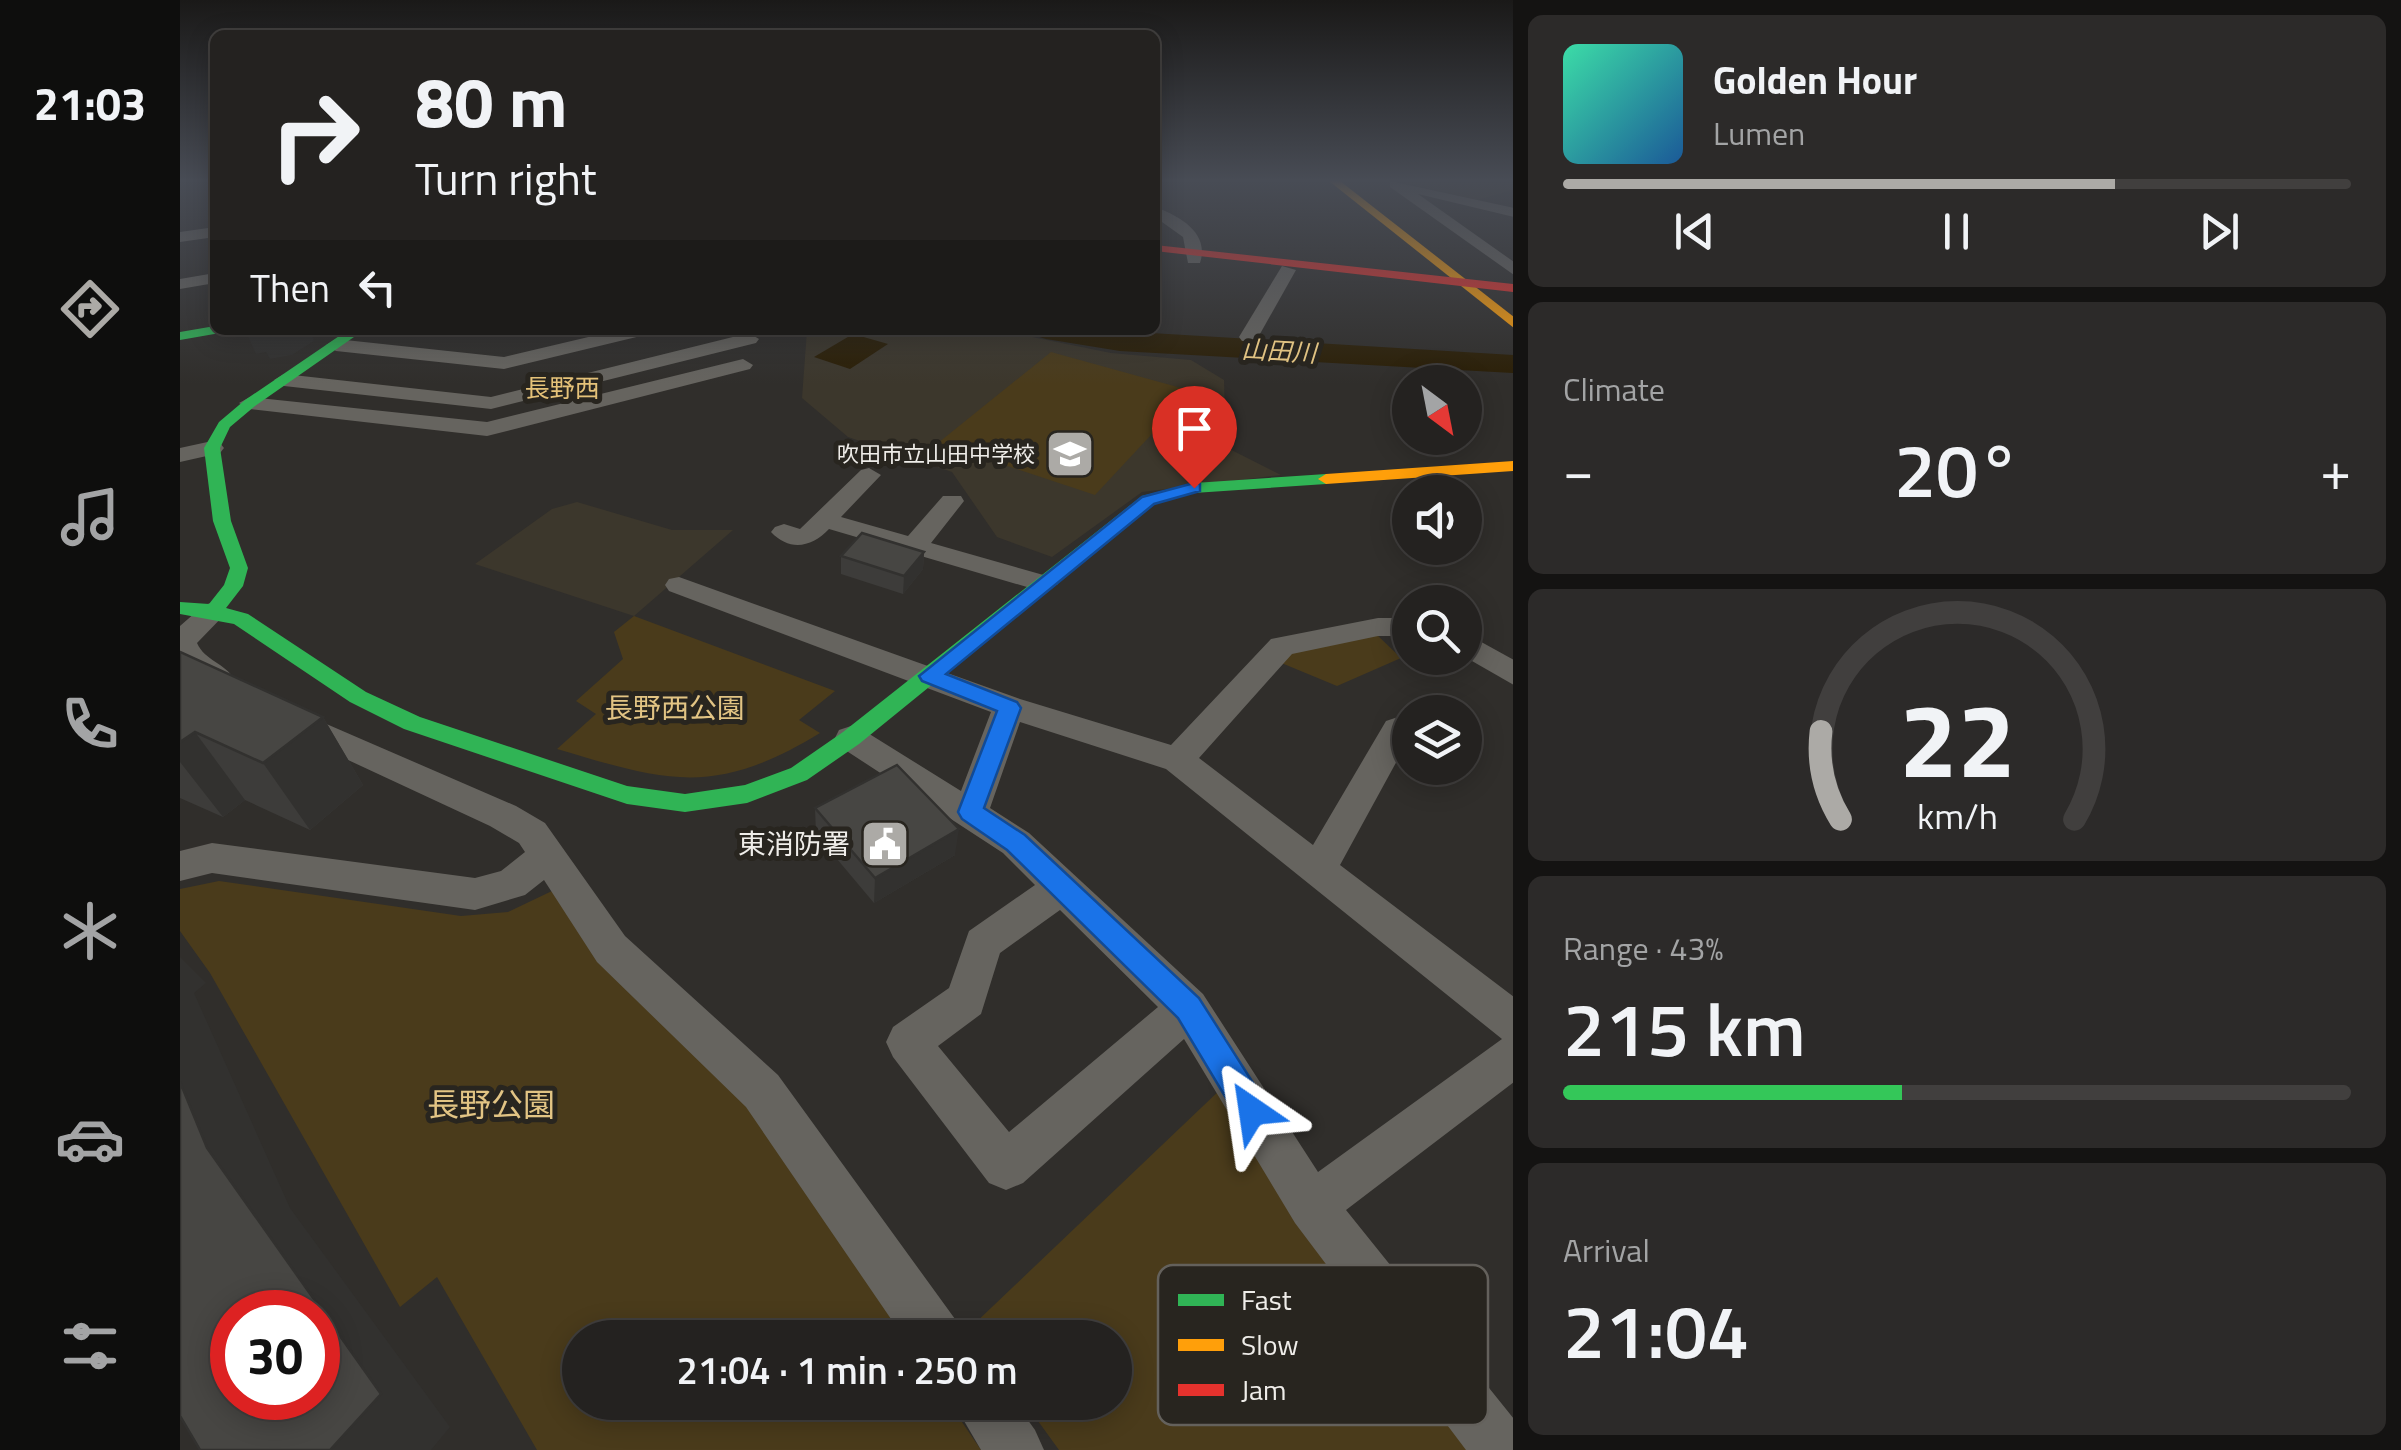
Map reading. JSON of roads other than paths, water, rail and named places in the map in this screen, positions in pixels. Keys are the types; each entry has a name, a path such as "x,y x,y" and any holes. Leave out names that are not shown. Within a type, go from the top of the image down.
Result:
{"main road":[{"path":"1417,249 1513,323"},
{"path":"1441,249 1513,303"},
{"path":"1160,252 1513,292"},
{"path":"1194,256 1288,270 1513,292"},
{"path":"180,336 210,331"},
{"path":"214,611 233,586 239,568 222,522 212,448 224,425 250,402 350,335"},
{"path":"180,608 214,611 241,620 358,697 412,722 627,795 685,804 747,794 799,774 930,676 1148,500 1194,488 1513,466"}],"street":[{"path":"1193,249 1194,256"},
{"path":"1484,249 1513,269"},
{"path":"1249,337 1288,270"},
{"path":"180,284 210,279"},
{"path":"336,346 504,363 621,335"},
{"path":"596,341 625,370"},
{"path":"284,380 491,403 625,370 747,347"},
{"path":"250,402 487,429 747,347"},
{"path":"468,401 504,363"},
{"path":"180,455 212,448"},
{"path":"784,532 806,539 869,475"},
{"path":"914,546 952,501"},
{"path":"824,520 1044,584"},
{"path":"678,585 1010,708 1178,760 1319,868 1513,1027 1312,1206"},
{"path":"214,611 181,641 189,660 316,734 503,816 532,833 612,949 762,1091 923,1320"},
{"path":"1178,760 1282,646 1392,627"},
{"path":"1482,654 1513,674"},
{"path":"971,812 1010,708"},
{"path":"851,738 1016,843 1188,1008 1312,1206 1358,1265"},
{"path":"1319,868 1392,740"},
{"path":"180,866 212,858 475,894 512,884 548,855"},
{"path":"1062,887 983,943 966,1000 908,1042 1006,1166 1188,1008"},
{"path":"994,1420 1015,1450"},
{"path":"1483,1425 1502,1450"}],"waterway":[{"name":"山田川","path":"1077,335 1120,342 1513,364"}],"place":[{"name":"吹田市立山田中学校","path":"1070,454"},
{"name":"東消防署","path":"885,844"}],"district":[{"name":"長野西","path":"562,388"}],"park label":[{"name":"長野西公園","path":"675,708"},
{"name":"長野公園","path":"491,1105"}]}
